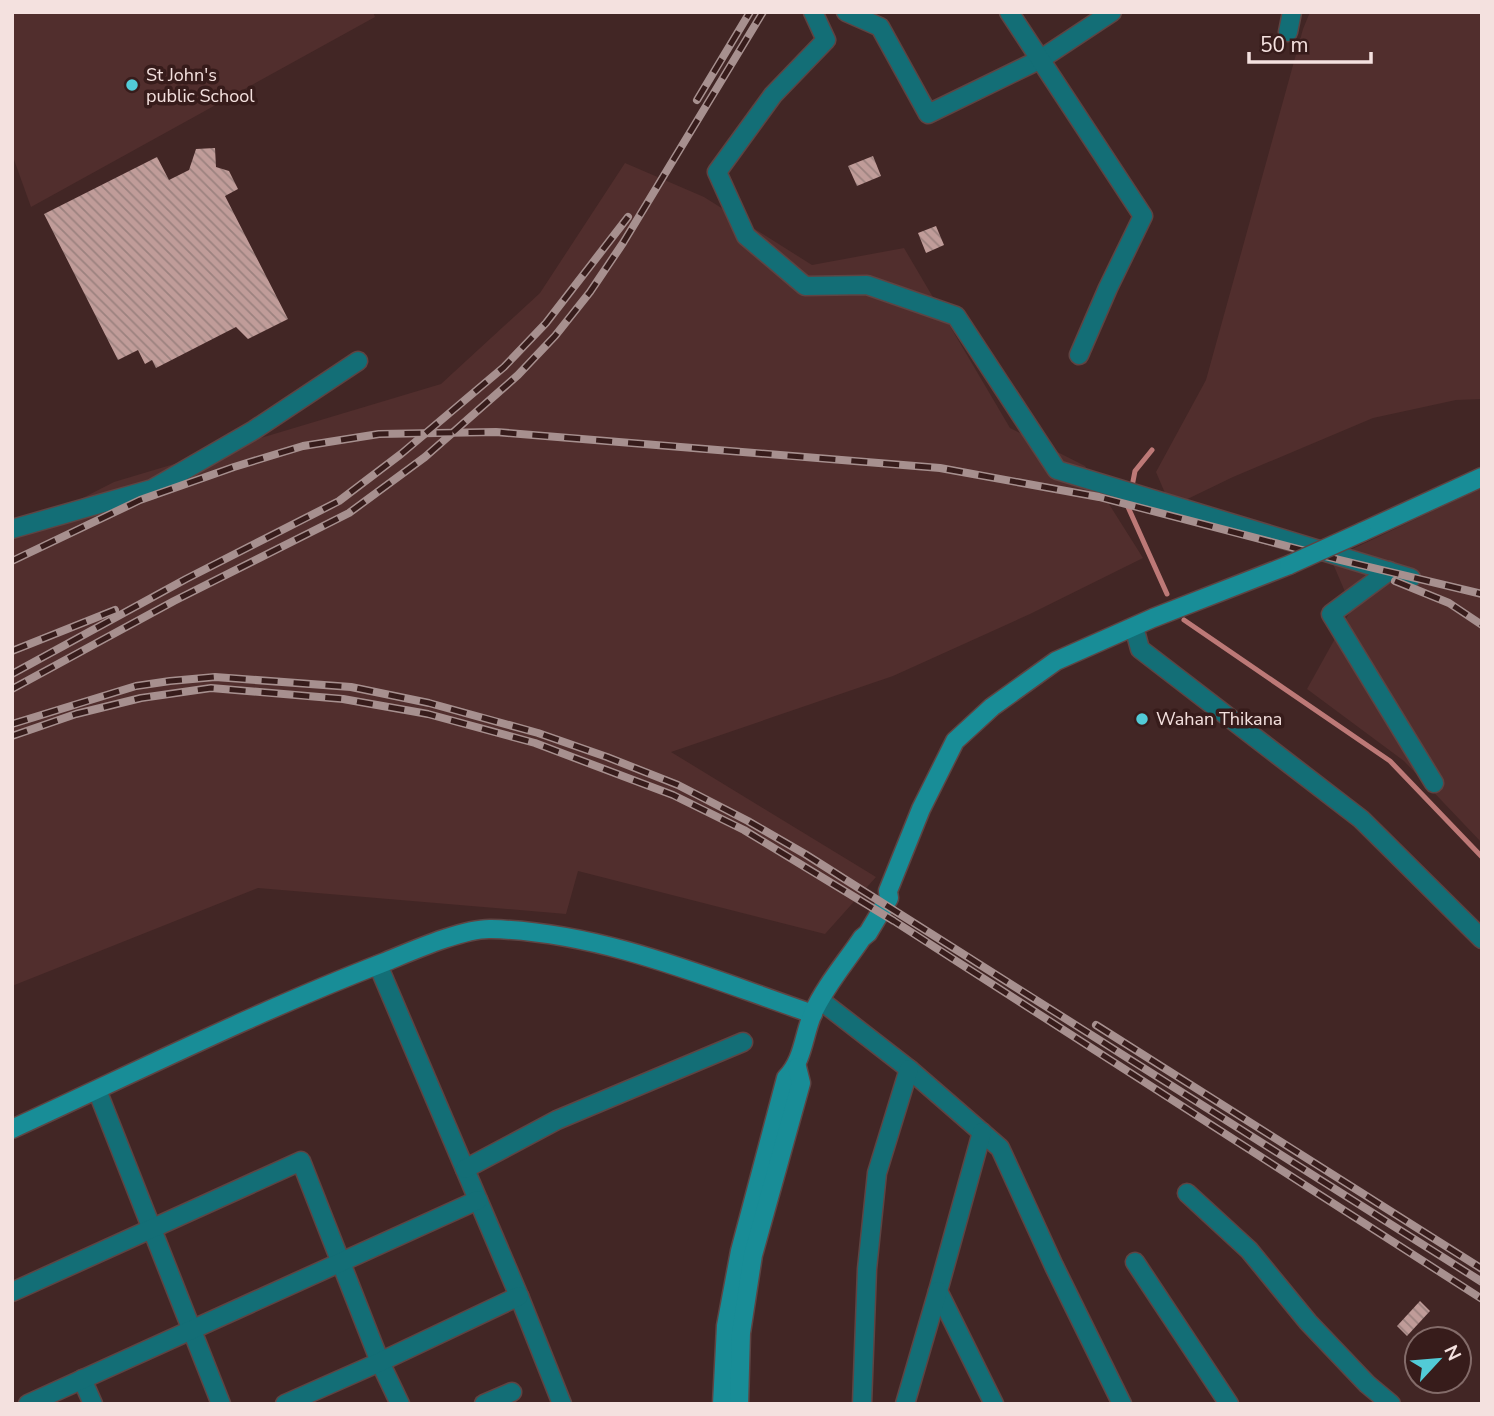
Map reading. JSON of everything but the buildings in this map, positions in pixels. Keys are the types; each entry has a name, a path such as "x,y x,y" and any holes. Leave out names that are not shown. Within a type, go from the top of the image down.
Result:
{"main road":[{"path":"722,1404 726,1326 740,1251 786,1078 797,1067 816,1007 889,898 888,891 921,809 956,741 992,707 1056,661 1289,565 1482,477"},
{"path":"12,1129 339,980 436,942 488,929 558,935 641,955 816,1007"},
{"path":"739,1404 741,1333 753,1255 801,1083 797,1067"}],"street":[{"path":"813,12 826,40 773,95 717,172 746,236 806,286 867,285 956,316 1057,470 1411,578"},
{"path":"846,12 880,27 928,114 1041,59 1112,12"},
{"path":"1009,12 1143,216 1079,355"},
{"path":"1287,33 1292,12"},
{"path":"12,529 152,489 254,430 358,361"},
{"path":"1389,571 1331,614 1434,783"},
{"path":"1134,627 1140,649 1361,819 1482,939"},
{"path":"378,965 562,1404"},
{"path":"816,1007 909,1069 1000,1148 1122,1404"},
{"path":"464,1169 557,1119 743,1042"},
{"path":"862,1404 867,1269 877,1173 909,1069"},
{"path":"97,1090 221,1404"},
{"path":"905,1404 982,1132"},
{"path":"12,1292 301,1161 380,1362 400,1404"},
{"path":"1186,1193 1249,1250 1308,1322 1367,1384 1391,1404"},
{"path":"28,1404 478,1200"},
{"path":"1135,1262 1229,1404"},
{"path":"938,1291 993,1404"},
{"path":"285,1404 519,1296"},
{"path":"82,1379 93,1404"},
{"path":"484,1404 512,1392"}],"shaded area":[{"name":"St John's public School","path":"12,12 373,12 375,17 31,207 12,154"},
{"path":"1310,12 1482,12 1482,399 1456,400 1373,418 1233,477 1171,507 1156,472 1206,380 1303,29"},
{"path":"625,163 704,197 812,265 904,248 1010,428 1085,466 1143,558 1030,614 893,676 671,752 876,877 825,934 578,871 566,914 258,888 12,986 12,534 114,482 441,384 540,293"},
{"path":"1482,488 1482,843 1404,761 1307,689 1352,608 1331,559"}],"waterway":[{"path":"1152,450 1135,471 1128,507 1167,594"},
{"path":"1184,620 1390,761 1482,857"}],"railway":[{"path":"697,100 750,12"},
{"path":"12,689 174,601 349,513 425,457 518,375 555,336 590,292 623,243 763,12"},
{"path":"12,674 186,579 339,501 401,454 504,367 546,323 628,217"},
{"path":"12,561 140,500 303,446 379,434 496,432 940,468 1099,497 1482,594"},
{"path":"1395,581 1449,603 1482,625"},
{"path":"12,651 115,610"},
{"path":"12,724 136,686 215,677 351,687 429,703 538,733 607,757 678,785 805,854 1482,1282"},
{"path":"12,736 76,714 141,698 211,688 343,699 428,714 535,743 673,795 744,830 894,921 1482,1299"},
{"path":"1096,1025 1482,1269"}],"place":[{"name":"St John's public School","path":"132,85"},
{"name":"Wahan Thikana","path":"1142,719"}]}
